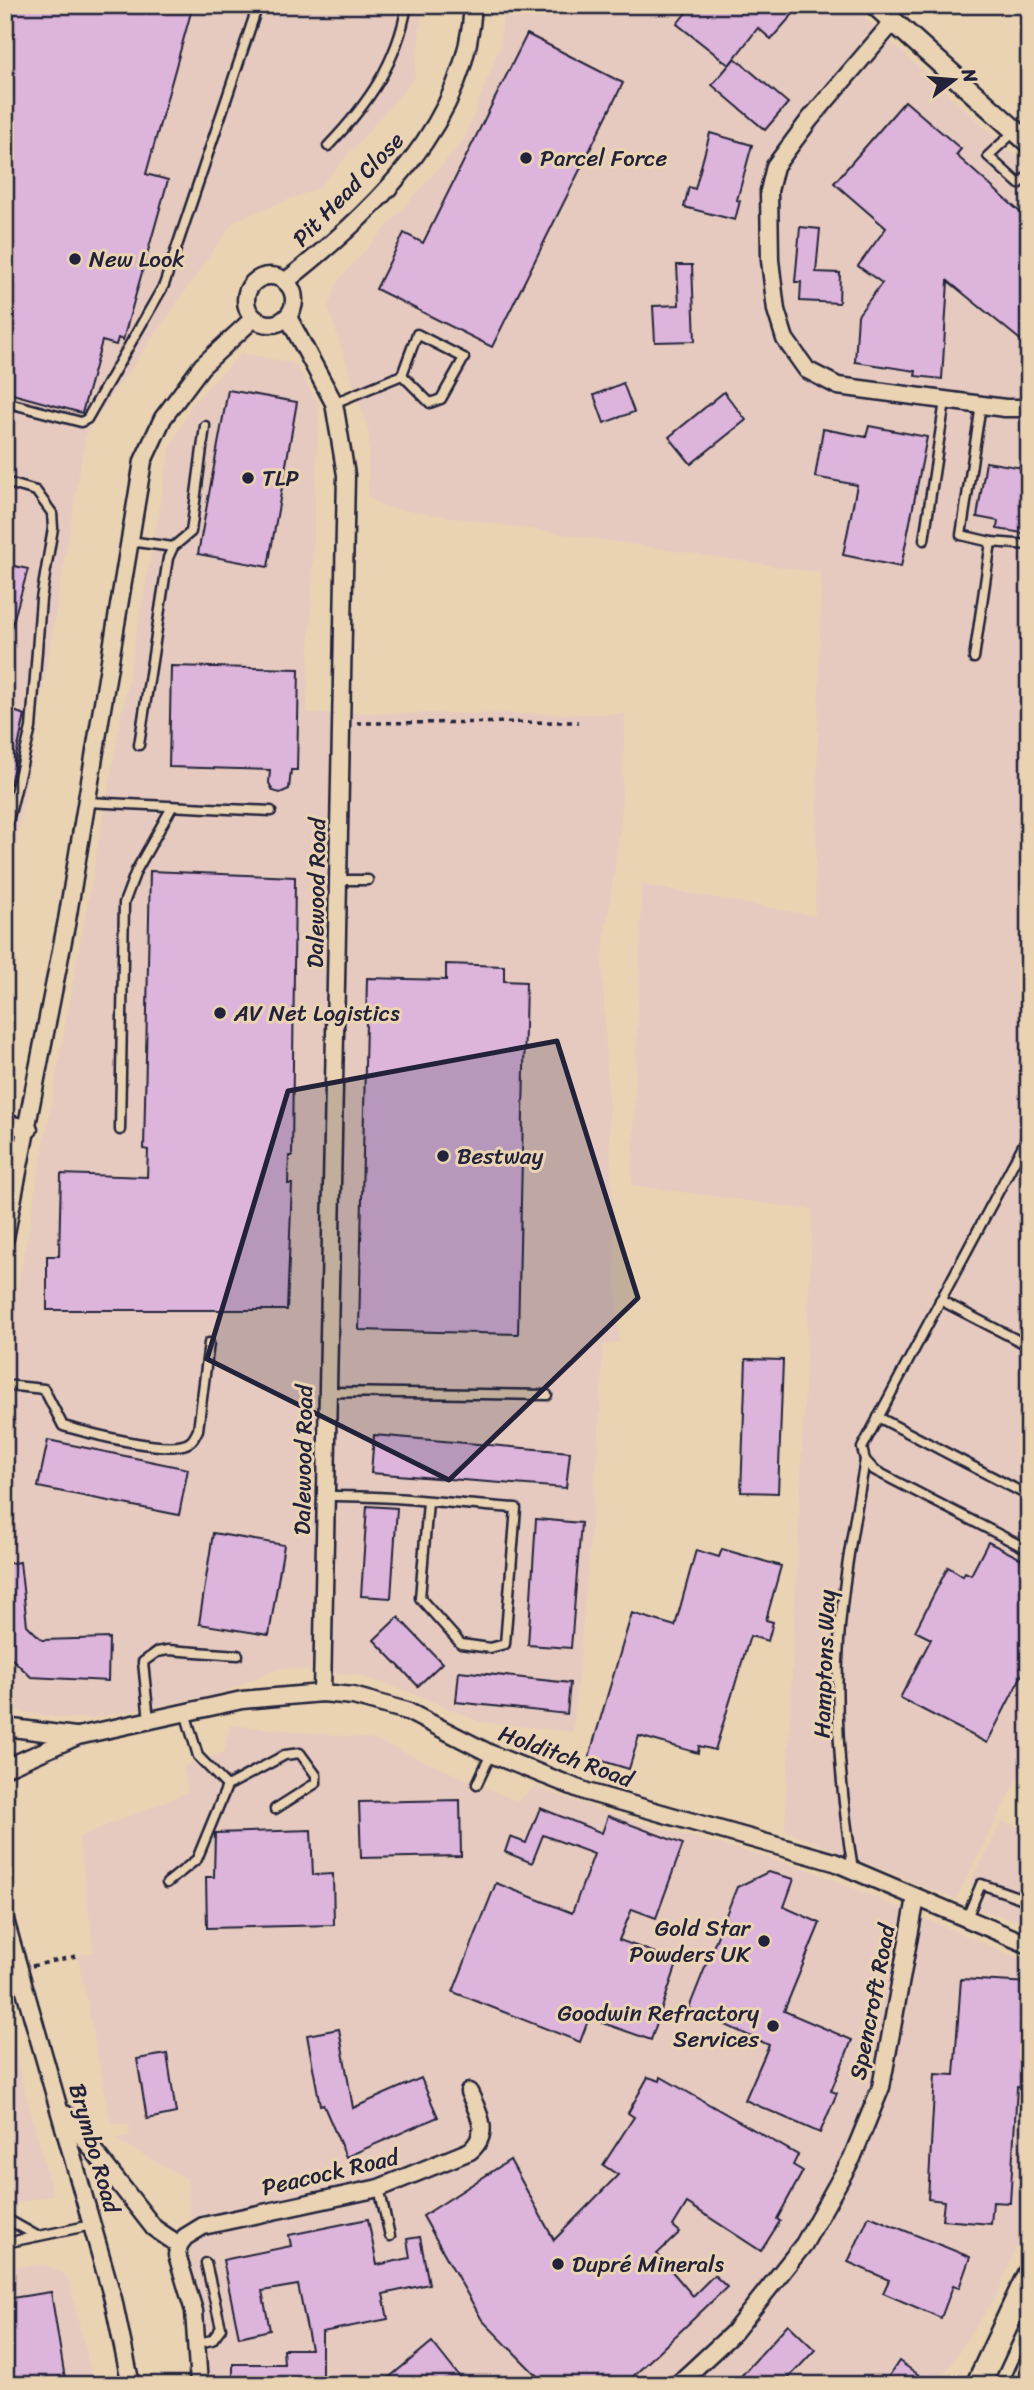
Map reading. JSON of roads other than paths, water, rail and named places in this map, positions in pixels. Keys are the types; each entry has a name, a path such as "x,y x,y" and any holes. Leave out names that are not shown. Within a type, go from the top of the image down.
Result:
{"main road":[{"path":"978,2385 1029,2275"}],"street":[{"name":"Pit Head Close","path":"286,281 349,226 408,166 432,132 452,99 466,52 473,5"},
{"path":"876,5 1022,137"},
{"path":"893,22 801,129 775,166 769,191 770,260 776,310 785,339 807,370 838,386 945,401 1029,408"},
{"path":"286,281 273,275 262,276 250,285 246,302 254,318 267,324 275,324 288,317"},
{"name":"Dalewood Road","path":"286,281 295,295 295,304 288,317 334,403 346,475 321,1693"},
{"path":"5,1238 29,1129 87,802 143,461 163,418 202,366 254,318"},
{"path":"5,1123 29,1129"},
{"name":"Holditch Road","path":"5,1768 78,1736 242,1700 321,1693 354,1696 407,1711 491,1754 587,1792 853,1870 1029,1945"},
{"name":"Holditch Road","path":"5,1727 78,1736"},
{"name":"Spencroft Road","path":"677,2385 734,2332 804,2244 852,2158 881,2087 916,1898"},
{"name":"Brymbo Road","path":"5,1904 6,1922 93,2225 131,2385"},
{"name":"Peacock Road","path":"179,2245 185,2237 203,2226 379,2188 470,2151 480,2143 483,2130 481,2118 469,2092"},
{"path":"61,2110 87,2139 154,2228 179,2245 177,2255 194,2311 199,2385"}],"lane":[{"path":"5,401 81,422 87,419 164,285 258,5"},
{"path":"328,146 373,94 390,65 407,5"},
{"path":"1022,137 988,156 1020,184 1029,175"},
{"path":"334,403 402,375 417,334 464,358 440,398 430,403 402,375"},
{"path":"924,540 945,401"},
{"path":"981,405 961,535 992,542 1029,545"},
{"path":"139,745 167,558 173,547 191,532 205,426"},
{"path":"5,482 36,491 52,513 53,528 41,599 31,728 5,834"},
{"path":"129,541 173,547"},
{"path":"974,658 992,542"},
{"path":"87,802 271,811"},
{"path":"120,1130 124,903 136,872 172,807"},
{"path":"339,880 368,880"},
{"name":"Hamptons Way","path":"853,1870 841,1790 839,1642 849,1556 865,1460 862,1448 1029,1134"},
{"path":"940,1300 1029,1346"},
{"path":"5,1385 44,1389 62,1426 109,1437 181,1446 192,1442 198,1430 209,1343"},
{"path":"327,1392 547,1395"},
{"path":"878,1417 1029,1496"},
{"path":"865,1460 874,1470 1029,1550"},
{"path":"325,1496 428,1502 516,1508 505,1644 490,1647 461,1644 421,1598 428,1502"},
{"path":"149,1720 144,1662 157,1652 168,1650 238,1654"},
{"path":"185,1712 198,1756 227,1786"},
{"path":"167,1882 197,1859 227,1786 285,1755 300,1753 316,1776 316,1783 275,1809"},
{"path":"477,1784 491,1754"},
{"path":"966,1920 981,1884 1029,1901"},
{"path":"379,2188 390,2236"},
{"path":"5,2218 37,2236"},
{"path":"5,2243 93,2225"},
{"path":"198,2343 212,2340 221,2328 206,2263"},
{"path":"1014,2385 1029,2350"}],"place":[{"name":"Parcel Force","path":"526,158"},
{"name":"New Look","path":"75,259"},
{"name":"TLP","path":"248,478"},
{"name":"AV Net Logistics","path":"220,1013"},
{"name":"Bestway","path":"443,1156"},
{"name":"Gold Star Powders UK","path":"764,1941"},
{"name":"Goodwin Refractory Services","path":"773,2026"},
{"name":"Dupré Minerals","path":"558,2264"}]}
